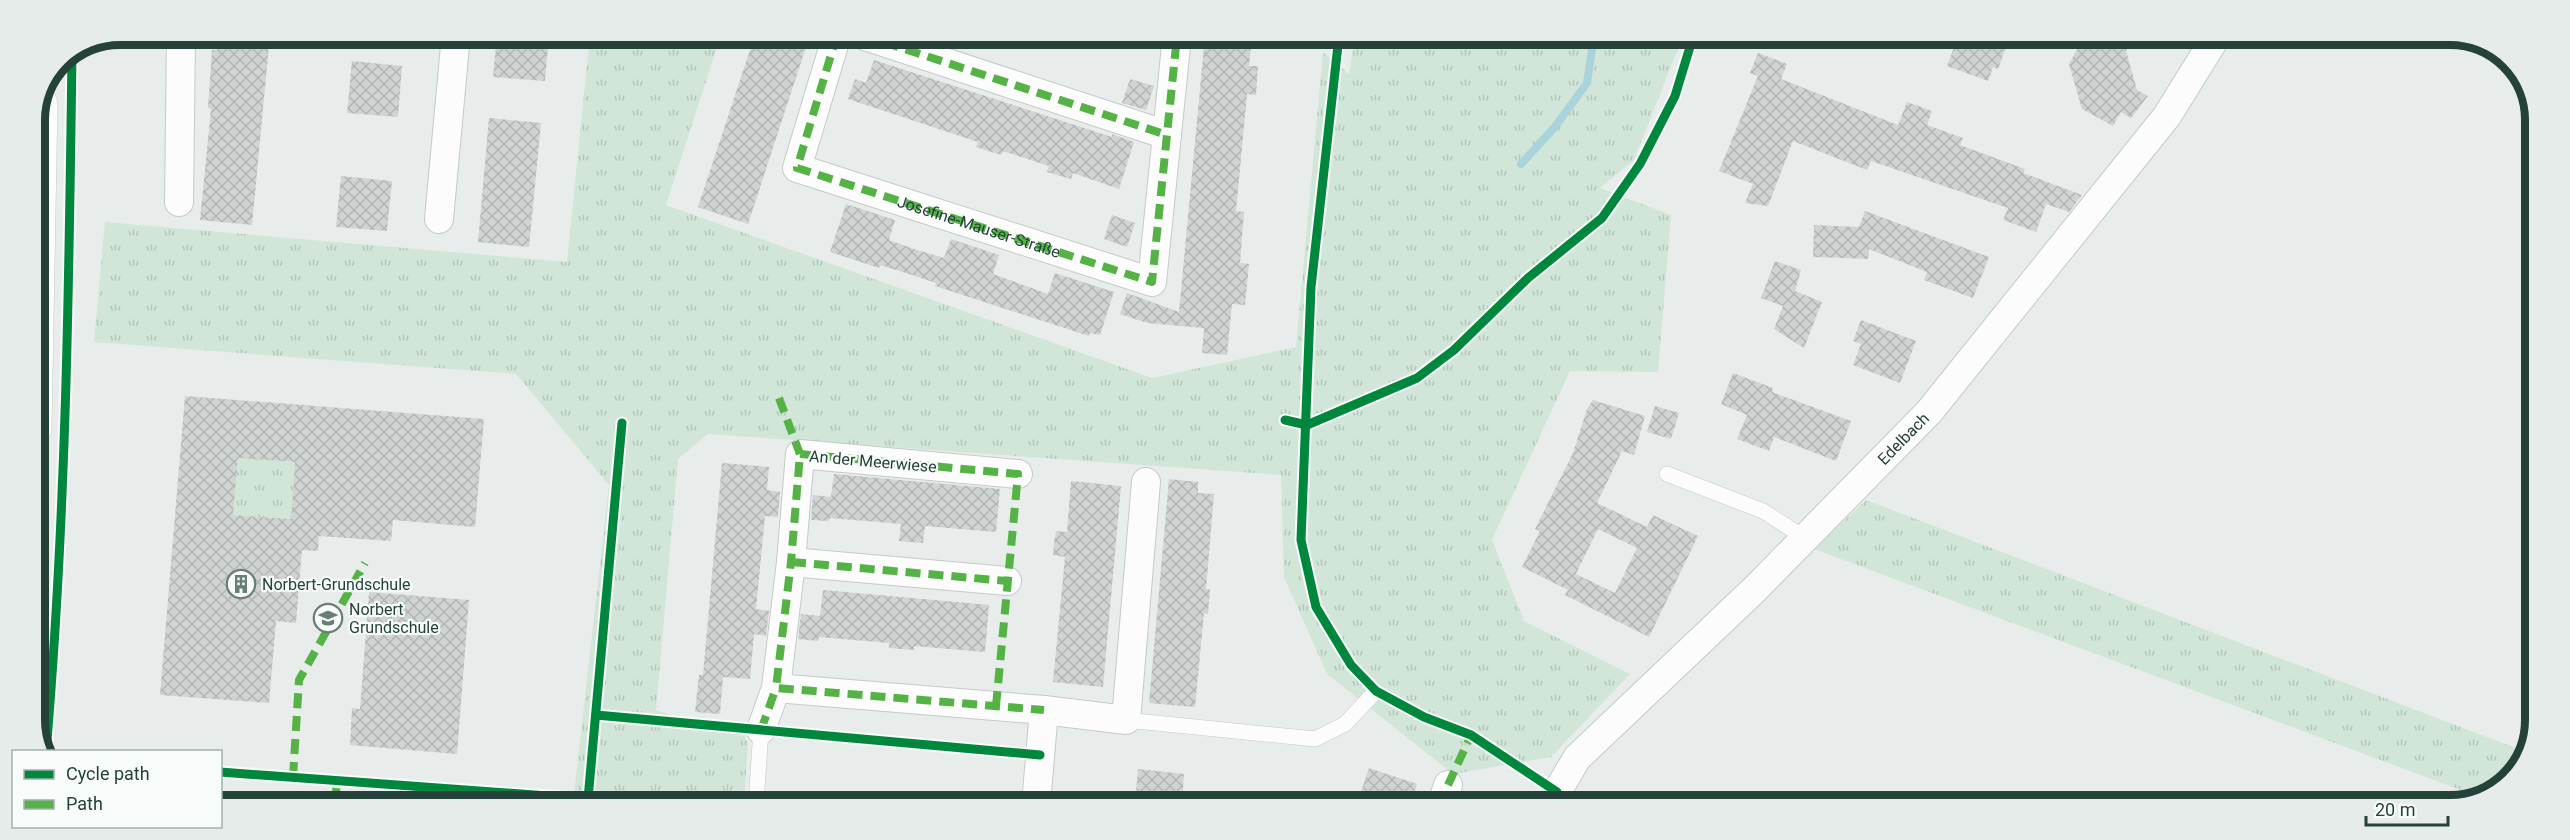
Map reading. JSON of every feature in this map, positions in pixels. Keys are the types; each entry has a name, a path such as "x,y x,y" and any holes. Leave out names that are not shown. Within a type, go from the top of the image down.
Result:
{"street":[{"path":"179,202 181,45"},
{"path":"439,219 455,45"},
{"name":"Josefine-Mauser-Straße","path":"834,45 797,168 1152,282 1176,45"},
{"path":"892,45 1167,135"},
{"name":"Edelbach","path":"1557,795 1577,758 1805,538 1929,412 2167,116 2211,45"},
{"name":"An der Meerwiese","path":"761,730 776,688 791,562 800,454 1018,474"},
{"path":"776,688 1044,710 1126,720 1146,482"},
{"path":"791,562 1007,581"},
{"path":"1037,795 1044,710"}],"lane":[{"path":"1667,474 1763,511 1805,538"},
{"path":"1126,720 1315,739 1345,724 1376,691"},
{"path":"757,795 761,730"}],"green space":[{"path":"589,45 718,45 666,205 1152,378 1296,347 1323,52 1349,74 1354,45 1679,45 1634,160 1600,188 1671,215 1658,372 1570,371 1492,540 1524,621 1630,674 1551,757 1453,774 1327,674 1284,577 1281,475 708,434 678,459 656,710 713,730 745,733 745,740 748,742 745,795 574,795 609,485 516,374 94,342 105,222 567,262"},
{"path":"238,458 295,462 291,519 233,515"},
{"path":"1866,500 2519,749 2512,762 2496,780 2467,792 1814,549"}],"building":[{"path":"217,45 269,45 252,225 200,220 211,109 208,108 212,50 217,50"},
{"path":"496,45 548,45 545,81 493,77"},
{"path":"752,45 807,45 748,224 698,207"},
{"path":"1204,45 1251,45 1249,66 1258,66 1256,95 1247,94 1236,211 1244,212 1240,263 1249,264 1245,305 1232,304 1227,355 1202,353 1204,328 1147,323 1120,314 1127,293 1179,312"},
{"path":"1955,45 2007,45 1998,69 1993,67 1988,81 1947,66"},
{"path":"2080,45 2129,45 2126,51 2137,90 2148,96 2131,118 2121,112 2113,126 2082,109 2069,64"},
{"path":"1758,53 1787,64 1781,79 1898,125 1907,102 1932,111 1927,125 1963,138 1960,145 2025,169 2023,173 2082,195 2069,212 2046,204 2036,232 2003,220 2008,208 1871,161 1867,170 1793,141 1768,206 1745,203 1753,184 1719,171 1758,76 1750,73"},
{"path":"874,60 1112,137 1112,134 1134,142 1119,189 1073,173 1071,179 1047,172 1049,166 1003,151 1001,155 976,147 978,142 848,99 855,79 866,83"},
{"path":"352,61 402,66 398,117 347,113"},
{"path":"1130,79 1154,86 1146,110 1122,103"},
{"path":"489,118 541,123 529,247 478,242"},
{"path":"341,176 392,181 387,231 336,227"},
{"path":"846,204 895,220 889,240 917,250 944,258 951,239 999,255 993,274 1048,294 1055,273 1114,292 1100,335 1090,333 1089,336 935,286 936,283 909,274 880,265 879,268 830,252"},
{"path":"1865,211 1989,257 1973,298 1924,280 1927,272 1869,249 1868,259 1813,257 1814,225 1859,227"},
{"path":"1112,215 1135,223 1127,247 1104,239"},
{"path":"1775,261 1801,270 1795,291 1822,302 1804,348 1774,329 1783,306 1761,298"},
{"path":"1861,320 1916,341 1900,383 1853,365 1861,344 1853,341"},
{"path":"1733,373 1773,388 1772,392 1851,421 1836,461 1774,437 1769,451 1737,439 1747,415 1721,404"},
{"name":"Norbert-Grundschule","path":"185,396 484,419 475,527 393,520 391,541 319,536 318,551 302,550 296,623 276,621 269,703 160,695","holes":["238,458 295,462 291,519 233,515"]},
{"path":"1593,400 1645,416 1634,455 1622,451 1597,503 1647,527 1653,515 1698,536 1649,637 1565,595 1568,590 1522,567 1540,531 1535,529 1573,453 1587,409","holes":["1598,529 1637,548 1615,593 1576,574 1574,578"]},
{"path":"1655,406 1679,413 1671,439 1647,432"},
{"path":"722,463 769,467 767,490 780,492 778,517 765,516 756,609 769,611 766,636 754,634 750,679 723,677 720,714 695,712 699,675 703,675"},
{"path":"834,474 1000,489 996,532 925,526 923,543 899,541 901,524 830,518 829,521 811,520 813,495 831,497"},
{"path":"1169,479 1198,482 1198,493 1214,494 1206,589 1210,589 1208,614 1204,613 1195,707 1149,703"},
{"path":"1071,481 1121,486 1103,687 1053,682 1065,557 1053,555 1054,543 1056,531 1067,532"},
{"path":"823,590 989,605 985,652 914,646 914,650 889,648 889,643 819,637 818,641 798,639 801,614 820,616"},
{"name":"Norbert-Grundschule","path":"369,592 469,600 457,754 350,745 352,708 360,709"},
{"path":"1369,768 1417,784 1414,795 1360,795"},
{"path":"1138,769 1184,774 1183,795 1136,795"}],"waterway":[{"path":"1521,164 1554,128 1587,83 1593,45"}],"marked path":[{"path":"834,45 797,168 1152,282 1176,45"},
{"path":"892,45 1167,135"},
{"path":"779,398 800,454"},
{"path":"996,706 1018,474 800,454 791,562 776,688 1044,710"},
{"path":"791,562 1007,581"},
{"path":"293,777 299,680 365,563"},
{"path":"761,730 776,688"},
{"path":"45,692 51,693"},
{"path":"1448,785 1471,735"},
{"path":"336,795 337,781"}],"cycle path":[{"path":"1338,45 1311,287 1301,540 1316,607 1351,665 1376,691 1424,717 1471,735 1557,792"},
{"path":"1285,420 1307,425 1417,378 1454,350 1528,278 1602,218 1640,164 1675,96 1691,45"},
{"path":"47,738 62,490 68,316 72,63"},
{"path":"588,795 622,423"},
{"path":"596,715 1040,755"},
{"path":"222,772 533,795"}],"place":[{"name":"Norbert-Grundschule","path":"241,584"},
{"name":"Norbert Grundschule","path":"328,618"}]}
